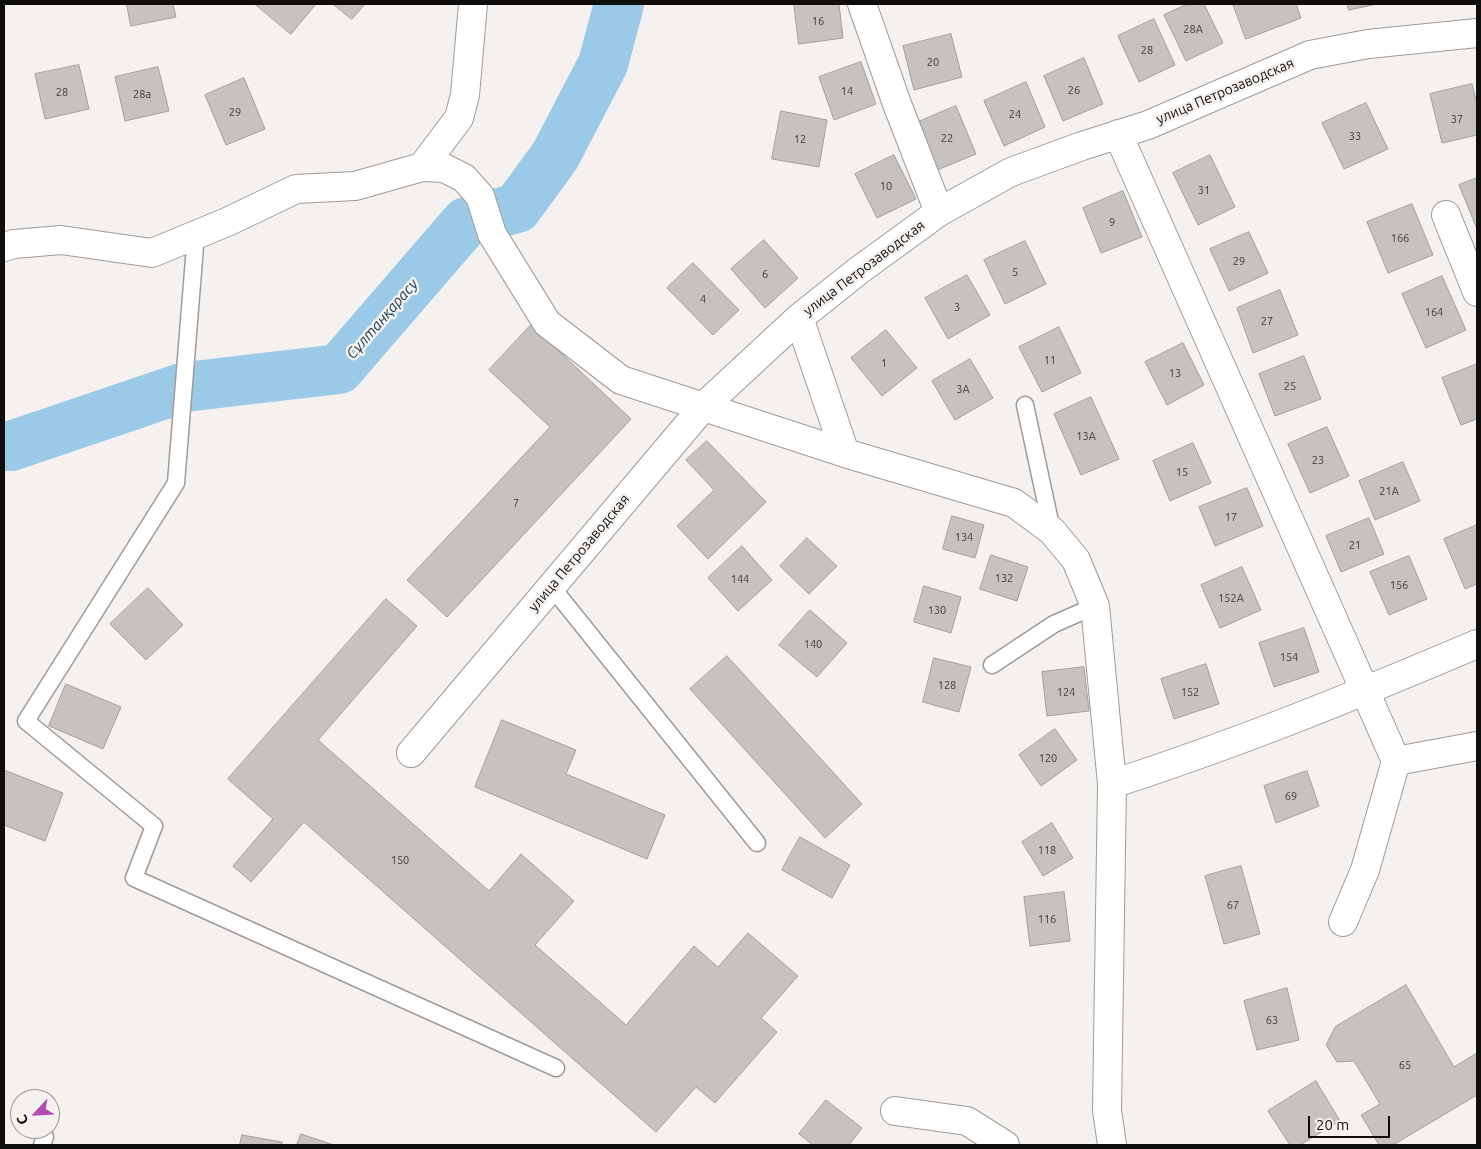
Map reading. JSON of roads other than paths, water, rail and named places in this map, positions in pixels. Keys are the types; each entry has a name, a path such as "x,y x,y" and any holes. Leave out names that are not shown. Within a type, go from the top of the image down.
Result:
{"street":[{"path":"422,167 459,118 465,95 473,4"},
{"path":"862,4 897,104 939,212"},
{"name":"улица Петрозаводская","path":"411,752 704,406 799,318 858,271 939,212 1012,172 1148,125 1310,55 1368,44 1477,33"},
{"path":"1118,134 1396,760 1365,870 1343,922"},
{"path":"4,248 14,244 61,240 152,253 296,190 355,186 422,167 444,168 464,178 480,196 492,234 548,322 621,380 844,453 1014,503 1052,531 1076,560 1095,606 1112,784 1107,1110 1112,1145"},
{"path":"1446,215 1477,292"},
{"path":"799,318 844,453"},
{"path":"1112,784 1180,762 1365,691 1477,644"},
{"path":"1396,760 1477,746"},
{"path":"895,1111 967,1121 1005,1145"}],"lane":[{"path":"196,234 176,482 26,722 154,826 134,878 556,1068"},
{"path":"1025,405 1052,531"},
{"path":"551,586 757,843"},
{"path":"992,666 1054,624 1095,606"}],"waterway":[{"name":"Сұлтанқарасу","path":"4,446 11,446 185,387 339,369 466,222 517,208 555,156 603,64 619,4"}]}
